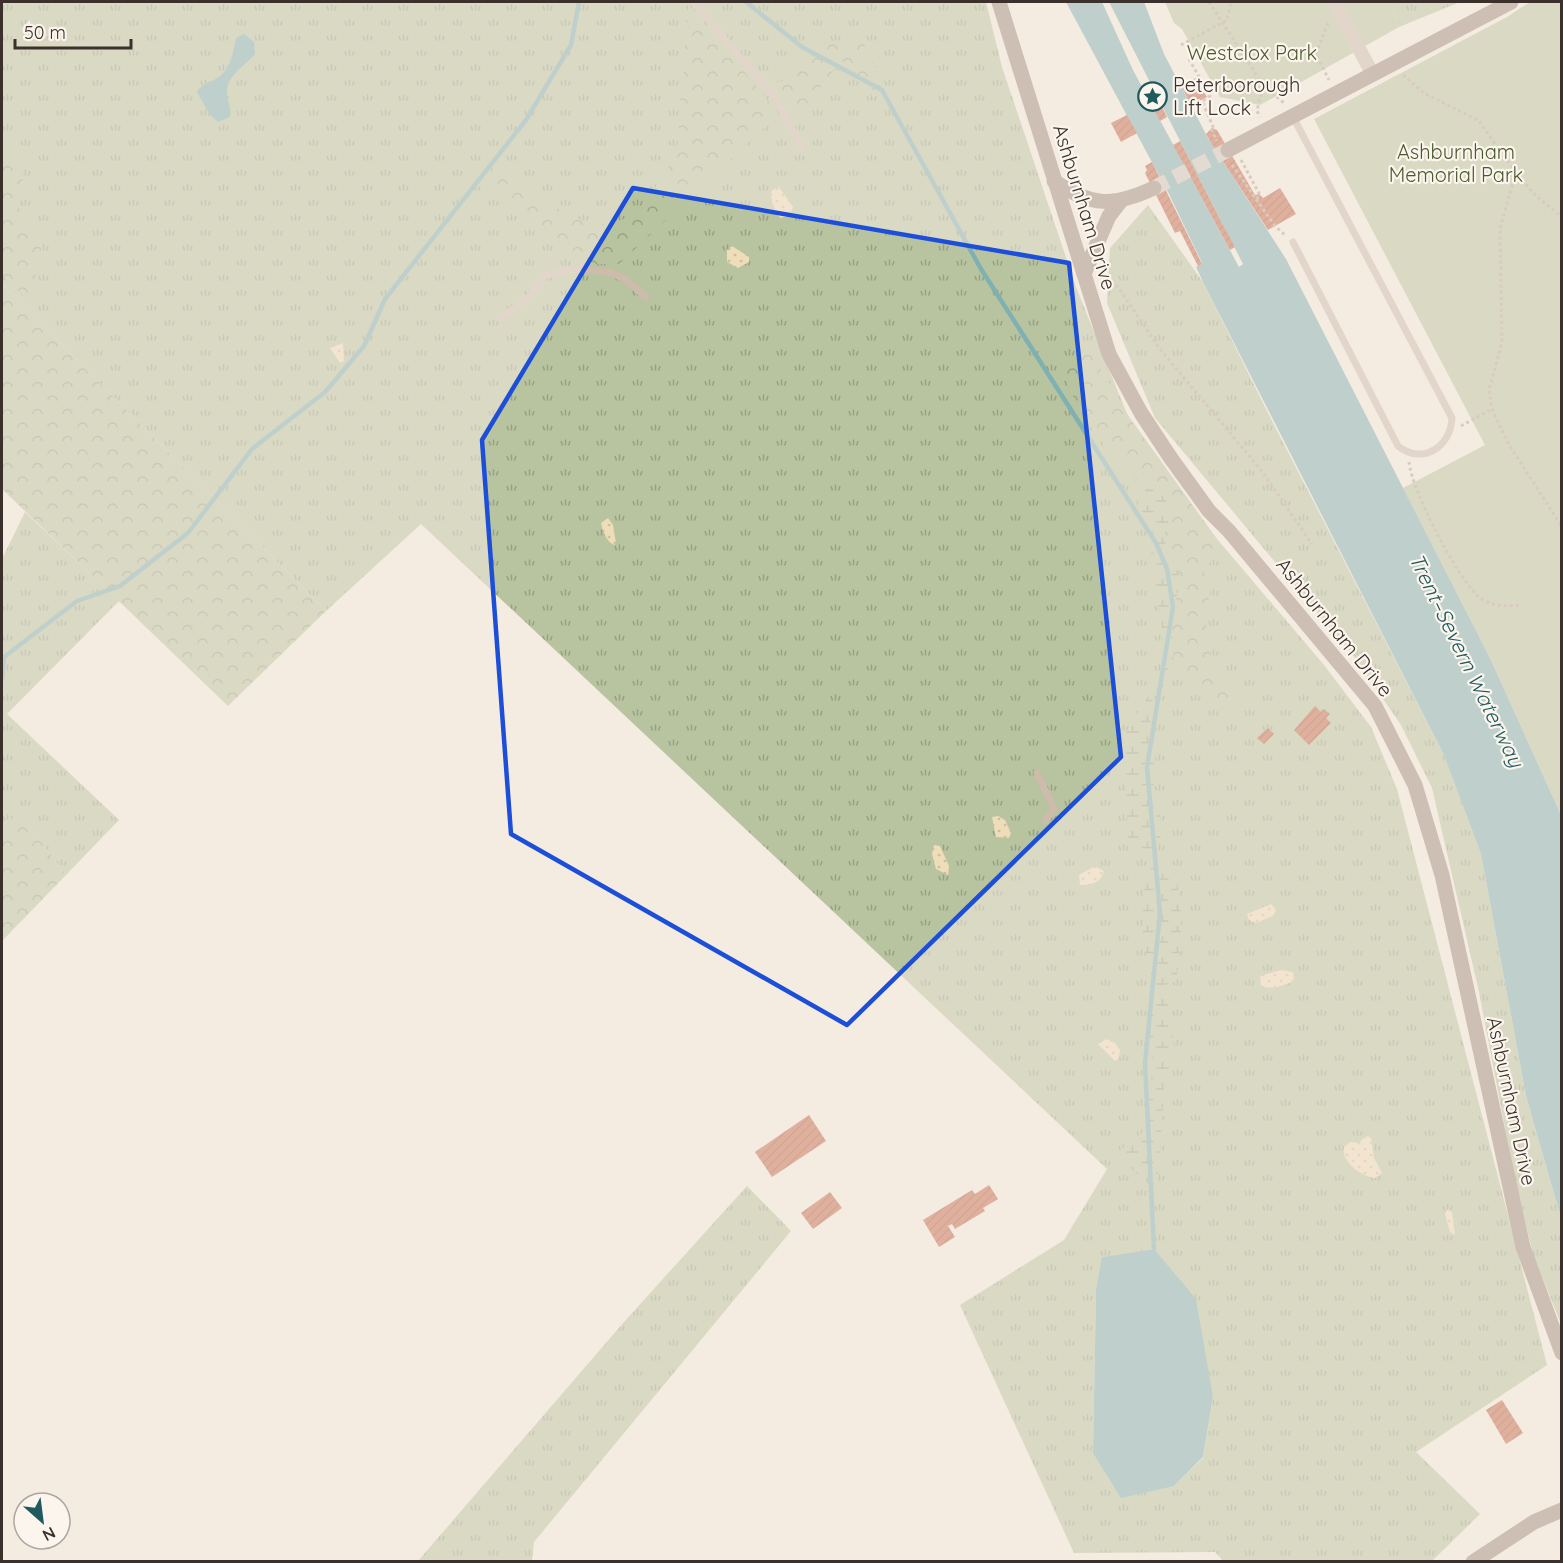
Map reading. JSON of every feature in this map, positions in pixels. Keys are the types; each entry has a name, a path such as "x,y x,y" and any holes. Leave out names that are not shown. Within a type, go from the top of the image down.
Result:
{"street":[{"name":"Ashburnham Drive","path":"999,2 1054,181 1085,270 1109,354 1141,413 1209,511 1229,531 1375,706 1415,784 1442,875 1523,1247 1562,1353"},
{"path":"1334,2 1372,73"},
{"path":"1228,152 1266,128 1511,2"},
{"path":"1054,181 1084,198 1099,202 1120,202 1154,188"},
{"path":"1085,270 1109,216 1120,202"},
{"path":"1473,1562 1534,1522 1562,1510"}],"lane":[{"path":"693,2 776,99 803,149"},
{"path":"1292,115 1452,418 1451,432 1446,442 1420,456 1408,454 1398,446 1293,242"},
{"path":"500,318 527,299 545,276 559,272 580,269 609,272 625,279 646,297"},
{"path":"1037,773 1054,809 1045,821"}],"path":[{"path":"1209,2 1221,23 1231,32 1263,85 1279,97 1292,115"},
{"path":"1181,45 1227,20 1231,2"},
{"path":"1325,15 1328,24 1316,54 1335,92"},
{"path":"1189,59 1209,96 1202,101 1213,129 1260,195 1257,199"},
{"path":"1390,64 1424,93 1479,121 1516,173 1536,196 1562,217"},
{"path":"1263,85 1257,111 1266,128"},
{"path":"1228,152 1252,197 1257,199 1277,229 1293,242"},
{"path":"1516,173 1500,228 1502,342 1490,390 1492,408 1508,443 1562,527"},
{"path":"1085,270 1118,287 1159,348 1261,470 1312,544"},
{"path":"1451,432 1492,408"},
{"path":"1408,454 1411,478 1434,525 1477,596 1501,607 1520,605"}],"highlighted area":[{"path":"633,188 1069,263 1121,757 847,1025 511,834 482,440"}],"green space":[{"path":"2,2 986,2 1002,67 1076,287 1127,414 1212,533 1324,665 1371,727 1397,789 1547,1365 1416,1452 1480,1514 1432,1561 1224,1562 1215,1552 1074,1553 960,1305 1064,1240 1107,1169 421,524 326,611 2,284","holes":["1154,1249 1213,1397 1203,1458 1174,1486 1093,1453 1096,1289 1103,1257"]},
{"name":"Westclox Park","path":"1165,2 1391,2 1399,27 1260,105 1220,97 1182,29 1174,23"},
{"path":"1391,2 1460,2 1399,27"},
{"name":"Ashburnham Memorial Park","path":"1530,2 1561,2 1561,815 1490,658 1403,488 1485,445 1314,119 1507,17"},
{"path":"689,5 779,114 619,264 590,264 524,211 477,183 496,159 549,203 569,215 590,222 610,223 629,216 657,186 669,167 677,146"},
{"path":"861,32 867,53 884,80 874,98 842,60 797,116 782,99 775,82 783,81 815,42 837,41 850,44"},
{"path":"2,143 16,157 22,171 22,186 17,205 42,241 30,302 2,275"},
{"path":"1148,205 1203,282 1443,753 1481,854 1526,1096 1561,1218 1561,1324 1533,1254 1515,1180 1479,992 1432,788 1401,725 1355,658 1155,418 1107,303 1110,248"},
{"path":"2,284 326,611 228,706 2,489"},
{"path":"1086,344 1129,417 1217,539 1212,559 1204,572 1210,595 1204,612 1213,671 1231,685 1238,700 1225,719 1198,690 1193,680 1186,674 1174,672 1172,615 1181,578 1163,537 1169,517 1167,502 1163,493 1142,483 1115,458 1095,433 1070,390 1064,375"},
{"path":"1152,485 1164,497 1169,508 1163,537 1181,578 1172,615 1174,672 1153,699 1149,718 1156,742 1154,785 1161,835 1153,851 1144,854 1128,847 1126,778 1121,748 1126,732 1171,659 1162,637 1161,616 1154,589 1149,523 1138,505 1140,495"},
{"path":"25,512 119,601 7,714 119,820 66,875 17,810 2,826 2,559"},
{"path":"17,809 66,875 2,941 2,826"},
{"path":"1160,864 1170,870 1176,880 1180,901 1181,931 1175,982 1158,987 1147,962 1143,914 1148,870"},
{"path":"1165,994 1169,1000 1174,1043 1164,1089 1157,1191 1114,1154 1140,1136 1148,1122 1152,1057 1144,1024 1155,995"},
{"path":"747,1186 791,1231 534,1542 532,1561 418,1561 624,1322"}],"sand":[{"path":"779,187 793,207 789,216 780,218 771,197 772,190"},
{"path":"732,246 749,257 749,262 738,268 727,262 727,250"},
{"path":"343,343 344,361 340,363 330,348"},
{"path":"608,518 613,525 616,543 614,545 605,536 601,523"},
{"path":"998,816 1005,820 1011,833 1009,838 996,837 992,817"},
{"path":"934,845 940,846 949,866 948,875 936,869 932,854"},
{"path":"1095,866 1104,871 1101,878 1092,884 1080,885 1079,875"},
{"path":"1271,904 1276,910 1273,916 1256,923 1249,920 1247,914"},
{"path":"1281,970 1293,972 1294,980 1278,987 1261,986 1260,976"},
{"path":"1106,1039 1115,1043 1120,1050 1119,1059 1115,1061 1098,1044"},
{"path":"1367,1136 1371,1138 1374,1158 1382,1173 1375,1178 1353,1167 1344,1153 1344,1147 1350,1142 1358,1143"},
{"path":"1448,1209 1452,1212 1455,1235 1450,1232 1445,1214"}],"water":[{"name":"Trent–Severn Waterway","path":"1066,2 1102,2 1133,70 1239,267 1243,264 1109,2 1144,2 1164,54 1208,138 1286,259 1490,658 1561,815 1561,1218 1526,1096 1481,854 1443,753 1203,282 1196,267 1202,263 1169,194"},
{"path":"244,34 254,42 255,54 230,81 227,93 230,117 218,122 210,115 197,92 201,87 222,75 231,60 236,38"},
{"path":"1154,1249 1196,1299 1213,1397 1203,1457 1174,1486 1121,1498 1093,1453 1096,1289 1102,1257"}],"building":[{"path":"1196,78 1207,97 1191,105 1181,86"},
{"path":"1158,98 1167,117 1160,121 1150,102"},
{"path":"1127,115 1137,133 1121,142 1111,123"},
{"path":"1212,128 1217,130 1255,195 1259,194 1263,198 1280,188 1296,214 1268,230 1206,134"},
{"path":"1180,141 1235,247 1230,250 1173,145"},
{"path":"1152,162 1202,264 1198,266 1180,231 1175,233 1145,173 1147,170 1145,166"},
{"path":"1315,706 1321,712 1324,709 1330,714 1326,718 1331,723 1309,745 1294,730"},
{"path":"1268,728 1274,734 1264,744 1257,738"},
{"path":"809,1115 826,1141 772,1177 755,1152"},
{"path":"989,1185 998,1199 983,1208 985,1211 955,1229 952,1224 948,1226 955,1237 939,1247 923,1220 972,1190 975,1194"},
{"path":"830,1192 842,1208 813,1229 801,1213"},
{"path":"1502,1400 1523,1433 1506,1444 1486,1410"}],"waterway":[{"path":"2,679 4,657 77,601 120,586 188,533 252,449 325,392 364,346 385,299 526,120 571,45 579,2"},
{"path":"746,2 802,47 882,90 981,269 1156,543 1167,569 1173,607 1147,767 1160,913 1145,1063 1154,1249"}],"tunnel":[{"path":"1154,188 1228,150"}],"place":[{"name":"Peterborough Lift Lock","path":"1152,96"}]}
